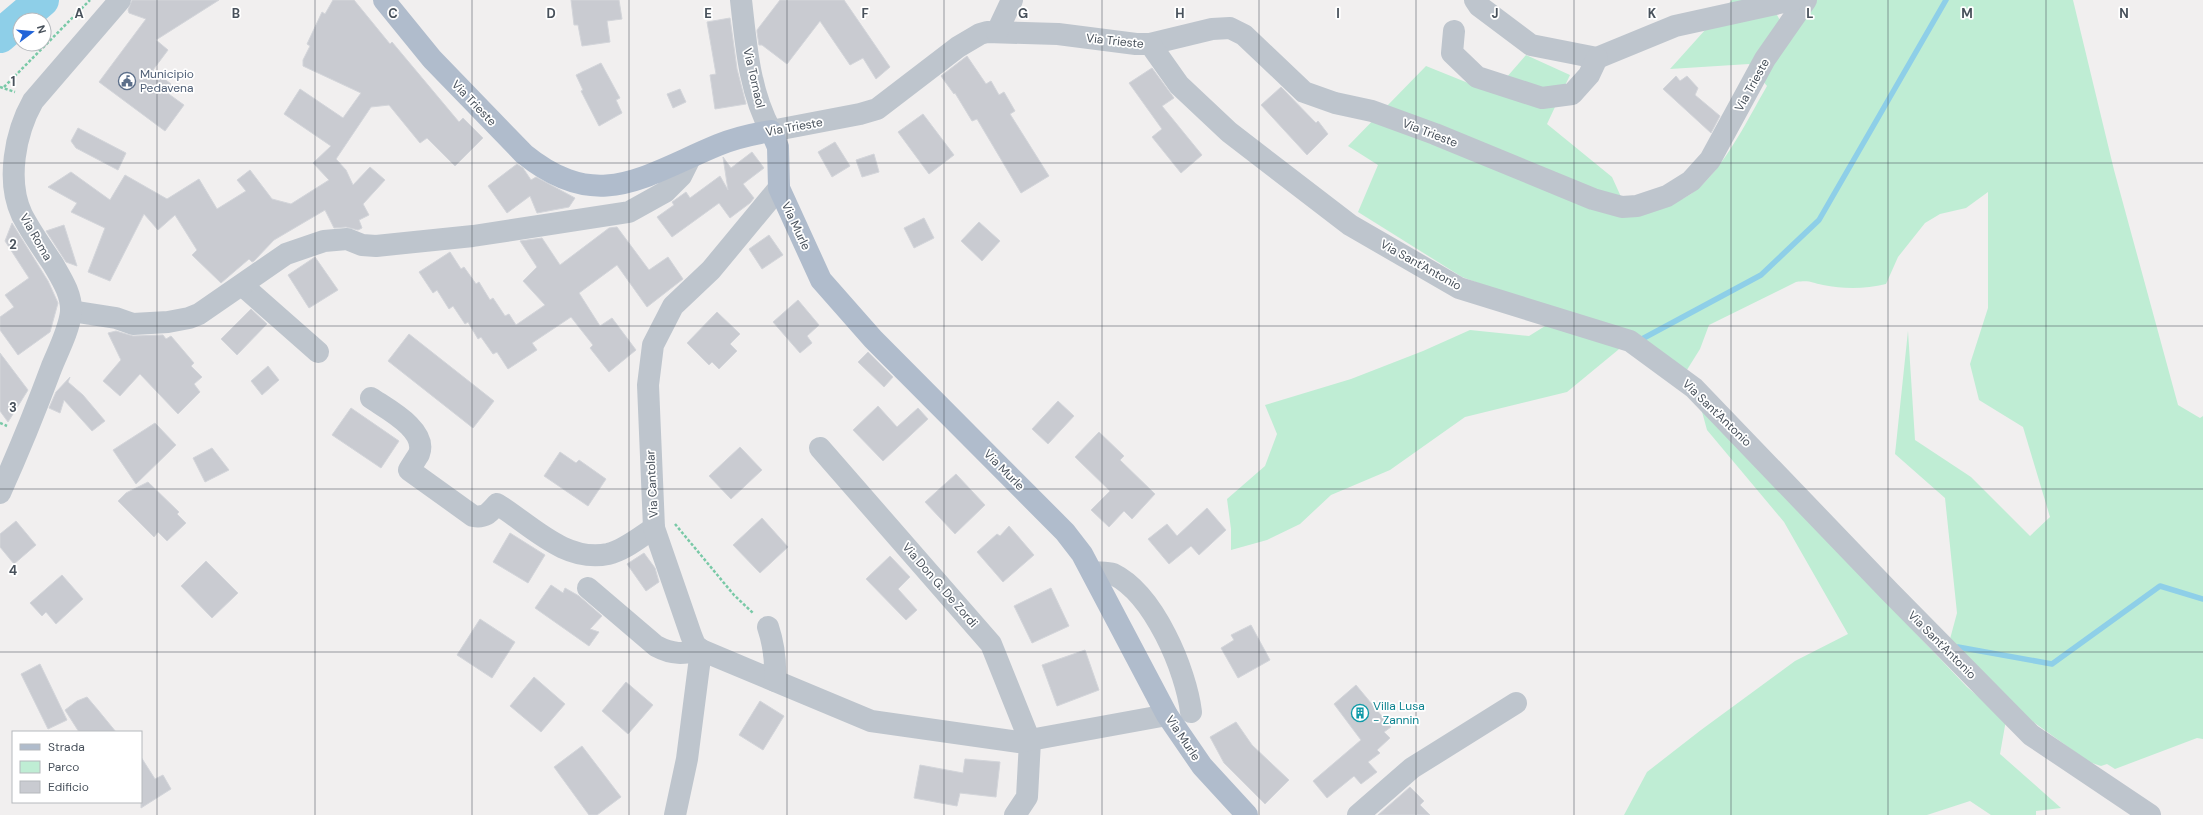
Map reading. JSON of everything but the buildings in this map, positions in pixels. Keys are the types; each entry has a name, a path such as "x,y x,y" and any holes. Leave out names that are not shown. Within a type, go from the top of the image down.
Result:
{"main road":[{"name":"Via Trieste","path":"384,0 432,59 524,154 541,168 557,176 590,185 622,184 640,179 719,144 748,135 771,131"},
{"name":"Via Murle","path":"771,131 778,147 779,188 821,280 873,339 1065,532 1082,554 1167,715 1202,766 1247,815"}],"street":[{"name":"Via Roma","path":"0,493 26,435 65,332 71,311 70,301 63,282 20,208 16,196 14,178 16,152 27,113 34,101 120,0"},
{"name":"Via Tornaol","path":"741,0 748,62 764,118 771,131"},
{"path":"997,32 1012,0"},
{"path":"1475,0 1479,6 1530,45 1597,58 1675,26 1794,0"},
{"name":"Via Trieste","path":"771,131 854,116 877,109 964,44 980,34 997,32 1058,34 1150,44 1212,29 1230,28 1237,30 1304,92 1335,103 1372,111 1435,134 1604,203 1622,207 1637,206 1667,196 1678,190 1691,181 1710,160 1765,59 1806,0"},
{"path":"1454,31 1452,53 1477,78 1542,98 1572,94 1589,75 1597,58"},
{"name":"Via Sant'Antonio","path":"1150,44 1179,84 1229,132 1350,225 1459,288 1630,341 1694,388 1890,592 2031,735 2150,815"},
{"path":"71,311 116,318 133,324 175,320 199,314 286,254 324,241 347,239 362,245 376,246 472,236 629,212 665,192 681,176 690,158"},
{"name":"Via Cantolar","path":"701,650 695,645 691,635 654,528 648,385 653,345 673,306 711,270 779,188"},
{"path":"242,285 318,352"},
{"path":"371,398 412,428 418,436 419,452 409,470 473,516 486,516 496,504 564,549 580,554 609,553 625,547 654,528"},
{"name":"Via Don G. De Zordi","path":"820,448 991,644 1030,740 1027,797 1015,815"},
{"path":"1092,572 1112,574 1126,582 1140,594 1151,610 1184,680 1191,712"},
{"path":"588,588 656,646 669,653 680,655 701,650 870,721 1019,742 1167,715"},
{"path":"768,627 775,657 775,681"},
{"path":"675,815 687,759 701,650"},
{"path":"1358,815 1412,768 1516,703"}],"path":[{"path":"4,87 90,0"},
{"path":"652,504 681,531 734,595 768,627"}],"green space":[{"path":"1732,0 1769,0 1784,28 1815,0 2073,0 2114,170 2178,405 2200,418 2203,416 2203,739 2197,738 2115,769 2107,764 2101,766 2089,762 2025,716 1950,639 1957,613 1945,498 1895,454 1908,331 1915,440 1971,477 2030,536 2050,517 2023,427 1979,400 1970,364 1988,308 1988,192 1966,208 1940,214 1925,223 1898,257 1886,284 1862,288 1847,288 1801,281 1796,282 1709,325 1700,349 1685,373 1555,311 1462,277 1358,212 1378,165 1348,146 1426,66 1493,93 1526,55 1570,75 1547,124 1612,177 1627,210 1665,204 1684,198 1709,178 1720,164 1741,132 1767,86 1749,64 1670,69"},
{"path":"1550,323 1624,345 1567,392 1465,417 1390,470 1331,495 1300,524 1267,540 1231,550 1231,529 1227,499 1265,466 1277,434 1265,405 1351,379 1423,351 1470,330 1529,336"},
{"path":"1701,408 1967,687 2006,720 2000,754 2061,808 2036,811 2036,815 1991,815 1970,801 1927,815 1624,815 1647,772 1795,661 1848,634 1784,522 1707,430"}],"waterway":[{"path":"0,36 42,0"},
{"path":"1642,339 1761,275 1819,220 1946,0"},
{"path":"1958,647 2052,664 2160,586 2203,599"}],"place":[{"name":"Municipio Pedavena","path":"127,81"},
{"name":"Villa Lusa - Zannin","path":"1360,713"}]}
